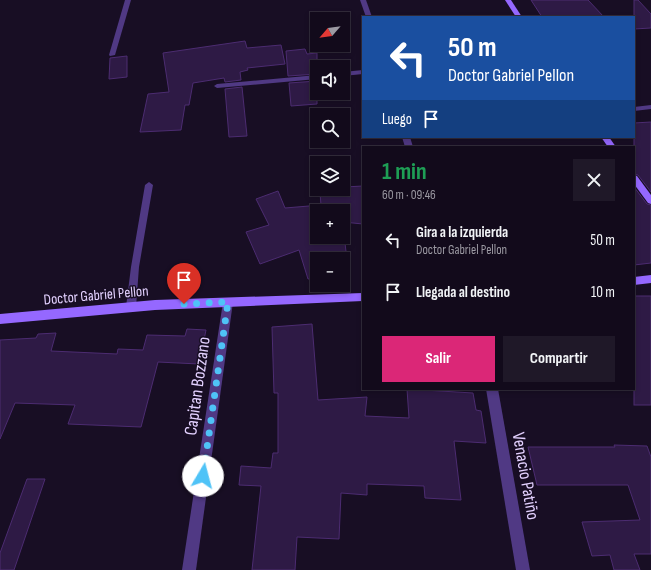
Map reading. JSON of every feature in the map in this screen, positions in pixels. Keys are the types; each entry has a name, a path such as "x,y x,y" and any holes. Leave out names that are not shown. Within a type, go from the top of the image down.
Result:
{"street":[{"path":"363,0 369,16"},
{"path":"508,0 518,16"},
{"path":"635,109 651,107"},
{"path":"635,179 651,201"},
{"path":"635,281 651,279"},
{"name":"Doctor Gabriel Pellon","path":"0,319 131,307 362,297"},
{"name":"Capitan Bozzano","path":"189,570 228,302"},
{"name":"Venacio Patiño","path":"492,390 523,570"}],"lane":[{"path":"112,55 128,0"},
{"path":"350,73 362,72"},
{"path":"217,86 310,78"},
{"path":"131,307 135,267 149,185"}],"building":[{"path":"531,0 588,0 603,16 541,16"},
{"path":"634,0 638,0 651,14 651,28 635,29"},
{"path":"245,41 247,48 281,45 285,64 247,68 248,70 240,72 241,80 225,82 224,78 193,83 189,105 185,105 181,130 140,132 148,94 169,92 163,53"},
{"path":"305,49 307,54 317,53 317,60 310,60 310,74 288,76 286,51"},
{"path":"127,56 127,77 109,79 110,58"},
{"path":"310,82 310,100 317,100 317,104 291,106 289,83"},
{"path":"242,87 247,136 229,137 225,89"},
{"path":"651,122 651,192 638,175 635,174 635,123"},
{"path":"362,186 362,224 350,223 350,204 321,204 320,196 350,196 350,187"},
{"path":"635,188 647,204 651,205 651,263 635,265"},
{"path":"278,191 285,208 310,206 310,244 345,244 346,252 310,252 310,279 308,279 299,250 260,264 246,232 269,225 256,199"},
{"path":"635,296 651,296 651,405 634,405"},
{"path":"312,324 318,400 367,397 365,416 409,418 407,390 473,393 476,410 481,411 486,443 454,441 461,500 425,498 424,486 367,484 367,495 341,493 339,539 297,537 295,570 252,570 261,486 239,485 241,466 271,468 273,453 278,453 278,393 274,393 272,327"},
{"path":"187,329 206,330 199,364 158,362 141,427 68,424 75,405 15,403 0,439 0,340 36,338 38,334 56,333 51,351 117,354 118,349 143,350 147,335 185,336"},
{"path":"614,445 647,446 651,457 651,554 634,554 640,570 614,570 610,555 592,556 582,522 640,520 628,485 537,485 528,447 615,447"},
{"path":"27,479 45,479 14,570 0,570 0,553"}],"route":[{"path":"184,304 228,302 203,476"}]}
